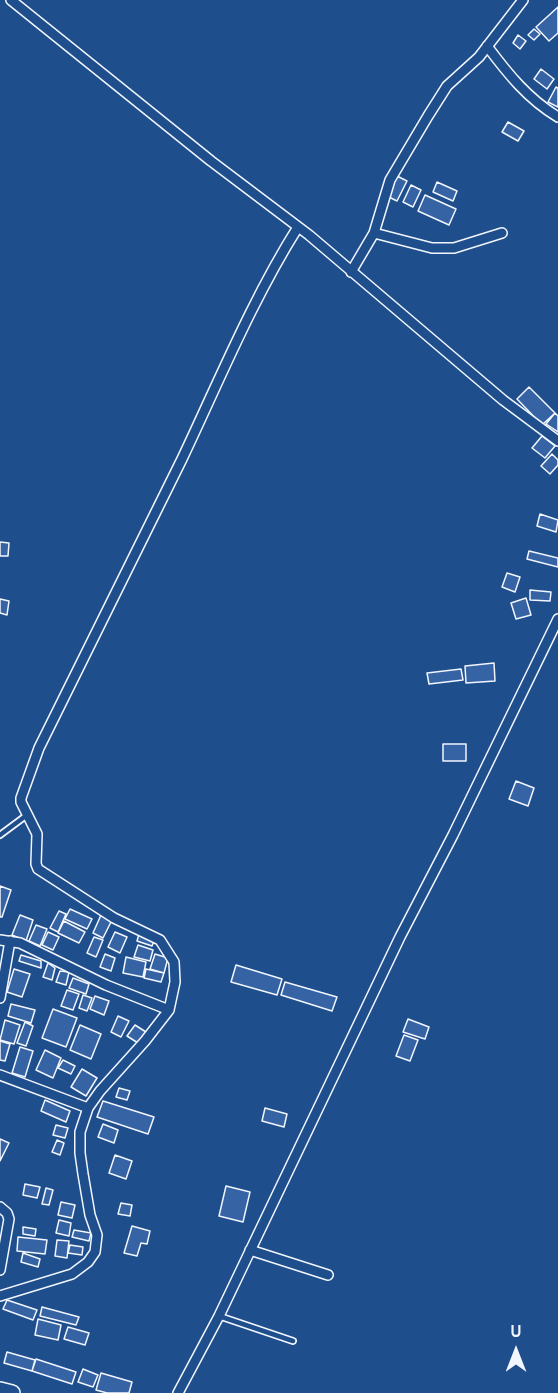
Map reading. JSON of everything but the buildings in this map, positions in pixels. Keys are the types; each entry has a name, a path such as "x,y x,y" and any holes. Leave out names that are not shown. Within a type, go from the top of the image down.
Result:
{"main road":[{"path":"0,1390 12,1393"}],"street":[{"path":"11,0 211,161 298,227 503,400 558,441"},
{"path":"351,272 374,233 390,180 428,116 447,86 479,57 523,0"},
{"path":"487,46 511,79 541,106 558,117"},
{"path":"0,1296 72,1274 88,1262 96,1248 97,1235 90,1215 80,1153 80,1132 88,1108 100,1090 145,1041 169,1010 176,982 174,962 164,944 149,934 114,918 38,869 36,864 37,834 21,798 39,748 183,457 212,392 262,292 298,227"},
{"path":"374,233 432,248 454,248 502,233"},
{"path":"178,1393 219,1316 395,946 453,835 558,619"},
{"path":"0,940 21,943 106,985 169,1010"},
{"path":"0,998 10,942"},
{"path":"0,1075 88,1108"},
{"path":"0,1207 7,1213 9,1219 0,1270"},
{"path":"250,1250 328,1275"}],"lane":[{"path":"0,835 27,815"},
{"path":"219,1316 292,1341"}]}
